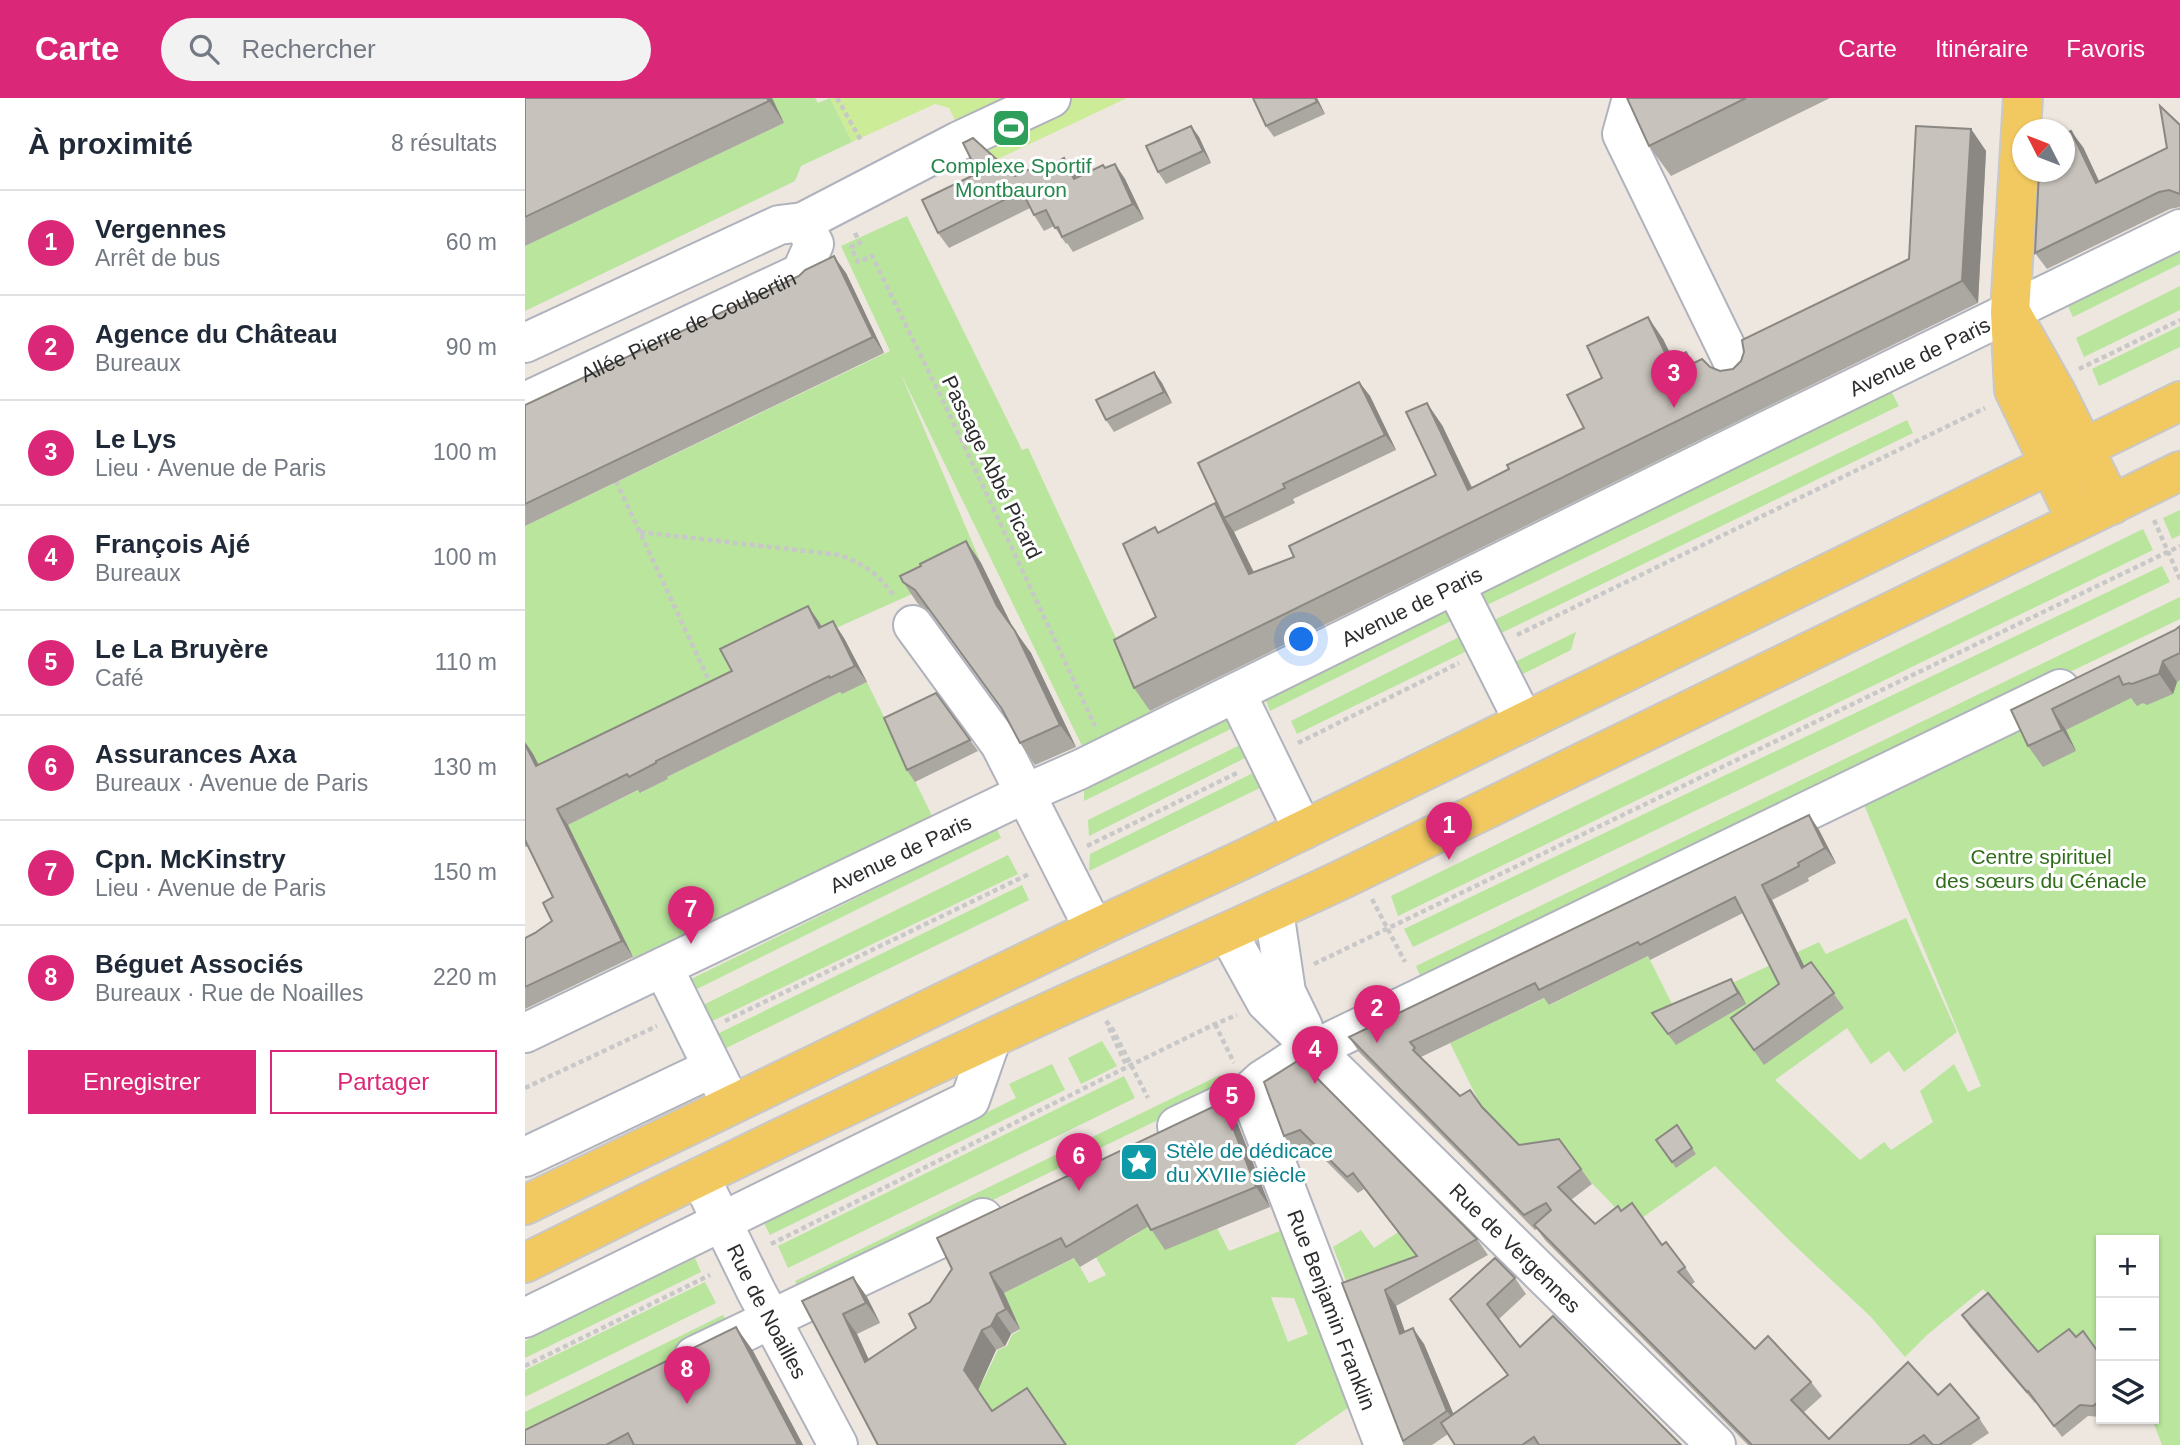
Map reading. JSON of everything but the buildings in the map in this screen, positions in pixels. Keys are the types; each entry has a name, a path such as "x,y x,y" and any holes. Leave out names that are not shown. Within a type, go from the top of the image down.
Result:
{"main road":[{"path":"2023,98 2010,312 2014,390 2077,522"},
{"path":"2010,312 2085,447 2112,505"},
{"path":"525,1205 1094,929 1248,858 2180,401"},
{"path":"525,1263 991,1040 1274,911 2180,471"},
{"path":"1248,858 1274,911"},
{"path":"1203,879 1228,933"},
{"path":"675,1132 700,1177"}],"street":[{"path":"525,343 779,225 803,222 959,141 1051,98"},
{"path":"1632,98 1622,134 1738,372"},
{"name":"Allée Pierre de Coubertin","path":"525,402 801,273 814,244 803,222"},
{"name":"Avenue de Paris","path":"525,1033 1081,769 1455,585 1763,426 2010,312 2180,229"},
{"path":"1455,585 1524,722"},
{"path":"913,625 1000,744 1094,929"},
{"path":"1143,1142 1248,1092 1296,1058 2095,672"},
{"path":"1236,693 1303,830"},
{"name":"Rue de Vergennes","path":"1274,911 1286,992 1316,1050"},
{"name":"Rue de Vergennes","path":"1228,933 1266,1002 1716,1445"},
{"path":"663,967 732,1104"},
{"path":"525,1318 969,1100 991,1040"},
{"path":"525,1157 712,1068"},
{"name":"Rue Benjamin Franklin","path":"1248,1092 1384,1445"},
{"name":"Rue de Noailles","path":"700,1177 770,1319 838,1445"},
{"path":"658,1373 1020,1200"}],"path":[{"path":"837,98 862,142"},
{"name":"Passage Abbé Picard","path":"855,233 860,243 851,247 858,262 872,256 1097,729"},
{"path":"2074,372 2180,320"},
{"path":"617,481 717,699"},
{"path":"2154,519 2180,579"},
{"path":"640,532 839,555 863,564 882,580 913,625"},
{"path":"1310,966 2180,546"},
{"path":"1370,895 1405,962"},
{"path":"525,1366 1239,1014"},
{"path":"1109,1027 1148,1098"}],"green space":[{"path":"772,98 815,98 818,103 830,98 852,142 801,166 795,181 525,311 525,246 784,123"},
{"name":"Complexe Sportif Montbauron","path":"830,98 1127,98 979,168 949,108 935,104 852,142"},
{"path":"907,216 1022,450 1028,448 1152,716 1084,750 900,372 981,563 825,633 819,622 737,676 541,770 525,758 525,526 890,351 841,246"},
{"path":"2180,246 2180,264 2073,317 2066,302"},
{"path":"2180,286 2180,310 2084,357 2076,338"},
{"path":"2180,326 2180,347 2099,386 2092,369"},
{"path":"1891,391 1899,406 1481,608 1475,595"},
{"path":"1907,420 1913,433 1495,636 1488,623"},
{"path":"2180,510 2180,535 2172,539 2163,518"},
{"path":"2143,529 2153,550 1398,916 1391,896"},
{"path":"2162,566 2170,582 1413,947 1404,929"},
{"path":"2180,597 2180,619 1423,983 1416,966"},
{"path":"1453,605 1459,617 1270,711 1265,698"},
{"path":"1576,632 1571,650 1517,677 1511,664"},
{"path":"1467,633 1475,647 1297,734 1291,721"},
{"name":"Centre spirituel des sœurs du Cénacle","path":"2180,646 2180,1445 2162,1445 2154,1424 2159,1424 2159,1235 2096,1235 2096,1358 2060,1383 1983,1289 1927,1335 1905,1357 1871,1317 1715,1166 1632,1225 1587,1178 1567,1193 1494,1124 1480,1104 1450,1043 1545,998 1550,1005 1648,956 1675,1010 1819,942 1826,954 1906,918 1957,1032 1904,1072 1889,1051 1871,1064 1847,1028 1775,1080 1860,1160 1884,1142 1891,1150 1933,1122 1920,1091 1954,1064 1968,1092 1981,1086 1860,795"},
{"path":"867,682 935,822 637,966 568,825 639,790 641,793 667,777 840,692 842,694"},
{"path":"1231,714 1237,726 1084,801 1084,788"},
{"path":"1244,743 1251,755 1089,836 1088,820"},
{"path":"1257,771 1264,786 1089,871 1090,854"},
{"path":"997,829 1001,838 687,994 683,983"},
{"path":"1008,855 1018,874 700,1027 693,1010"},
{"path":"1022,885 1029,900 714,1054 707,1039"},
{"path":"1102,1041 1117,1066 1081,1084 1068,1058"},
{"path":"1052,1064 1065,1090 770,1235 764,1223 1016,1098 1009,1084"},
{"path":"1220,1075 1226,1087 801,1293 795,1281"},
{"path":"1124,1076 1135,1098 788,1268 778,1246"},
{"path":"1129,1215 1217,1228 1229,1251 1280,1231 1349,1407 1294,1445 1066,1445 1041,1408 1006,1431 960,1370 983,1381 998,1350 1007,1346 1012,1335 1020,1330 1004,1293 1075,1258 1089,1283 1106,1275 1089,1245 1127,1240 1139,1232","holes":["1271,1297 1294,1298 1308,1334 1288,1342"]},
{"path":"1412,1223 1439,1242 1353,1299 1333,1247 1361,1230 1374,1248"},
{"path":"695,1258 701,1272 525,1358 525,1341"},
{"path":"705,1282 716,1303 525,1397 525,1370"},
{"path":"723,1315 730,1329 525,1429 525,1412"}],"place":[{"name":"Complexe Sportif Montbauron","path":"1011,128"},
{"name":"Le Lys","path":"1674,408"},
{"name":"Vergennes","path":"1449,860"},
{"name":"Cpn. McKinstry","path":"691,944"},
{"name":"Agence du Château","path":"1377,1043"},
{"name":"François Ajé","path":"1315,1084"},
{"name":"Le La Bruyère","path":"1232,1131"},
{"name":"Stèle de dédicace du XVIIe siècle","path":"1139,1162"},
{"name":"Assurances Axa","path":"1079,1191"},
{"name":"Béguet Associés","path":"687,1404"}]}
